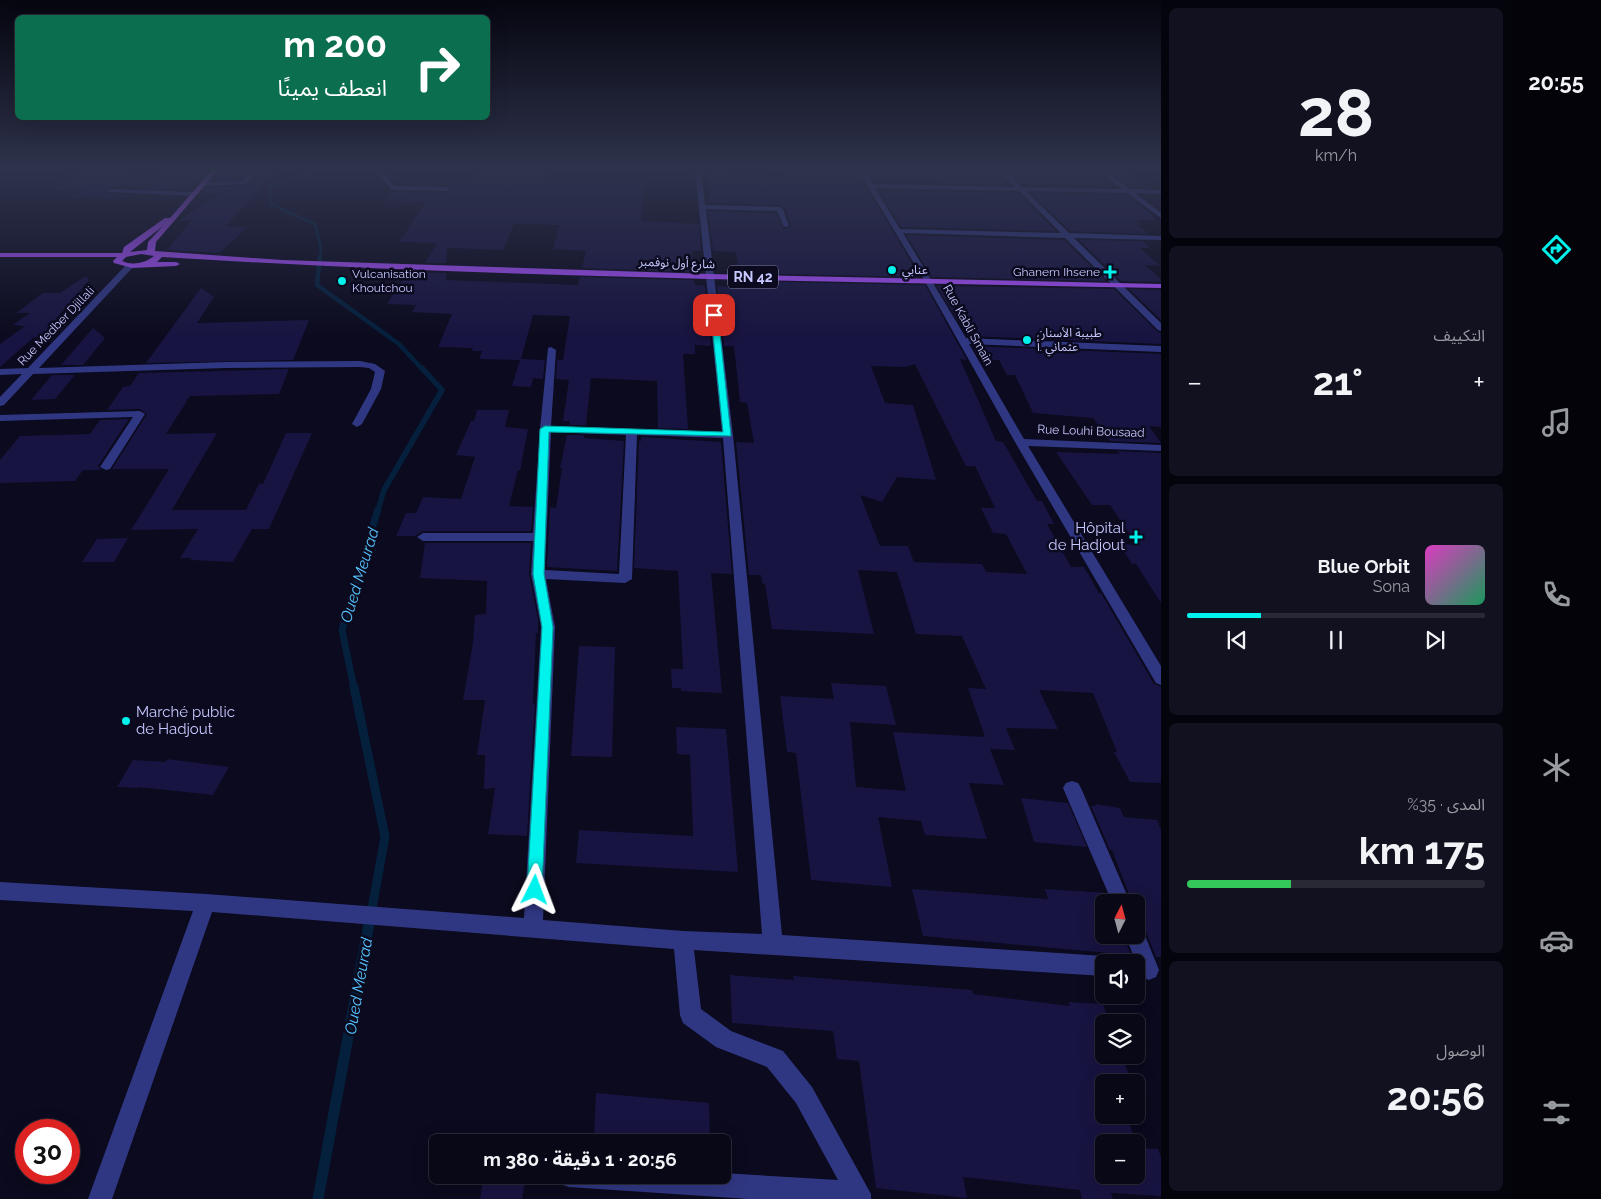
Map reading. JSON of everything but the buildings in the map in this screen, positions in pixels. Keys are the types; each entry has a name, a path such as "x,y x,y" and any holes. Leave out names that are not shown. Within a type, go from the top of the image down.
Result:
{"main road":[{"path":"118,263 117,260 125,255 127,249 158,226"},
{"path":"30,256 118,263 130,266 143,264 158,258 152,242 166,226"},
{"path":"0,255 125,255 155,253"},
{"name":"RN 42","path":"155,253 282,262"},
{"name":"شارع أول نوفمبر","path":"282,262 710,276 1161,286"},
{"name":"RN 42","path":"143,264 233,265 282,262"}],"street":[{"path":"704,226 728,434 774,944"},
{"name":"Rue Kabli Smain","path":"894,226 928,280 1020,442 1161,679"},
{"path":"1056,226 1120,285 1161,328"},
{"path":"897,231 1161,238"},
{"name":"Rue Medber Djillali","path":"0,403 130,266"},
{"path":"962,342 1161,349"},
{"path":"525,927 548,627 538,574 551,350"},
{"path":"0,372 226,365 360,364 372,366 380,371 376,389 357,424"},
{"path":"0,418 140,414 106,467"},
{"path":"545,429 728,434"},
{"path":"538,574 625,579 632,431"},
{"name":"Rue Louhi Bousaad","path":"1020,442 1161,448"},
{"path":"423,537 539,537"},
{"path":"1072,788 1118,894"},
{"path":"0,891 248,906 683,940 774,944 1095,965"},
{"path":"100,1199 206,903"},
{"path":"683,940 691,1015 724,1039 775,1059 804,1095 859,1196"},
{"path":"1139,944 1149,969"},
{"path":"693,1184 859,1196"}],"waterway":[{"name":"Oued Meurad","path":"315,226 321,249 320,259"},
{"name":"Oued Meurad","path":"320,257 317,285 399,344 423,370"},
{"name":"Oued Meurad","path":"378,510 384,490 442,390 422,368"},
{"name":"Oued Meurad","path":"354,688 342,630 378,509"},
{"name":"Oued Meurad","path":"354,687 385,837 371,914"},
{"name":"Oued Meurad","path":"318,1199 371,913"}],"place":[{"name":"عنابي","path":"892,270"},
{"name":"Ghanem Ihsene","path":"1110,272"},
{"name":"Vulcanisation Khoutchou","path":"342,281"},
{"name":"طبيبة الأسنان عثماني .أ","path":"1027,340"},
{"name":"Hôpital de Hadjout","path":"1136,537"},
{"name":"Marché public de Hadjout","path":"126,721"}],"route":[{"path":"535,890 548,627 538,574 545,429 728,434 714,315"}]}
